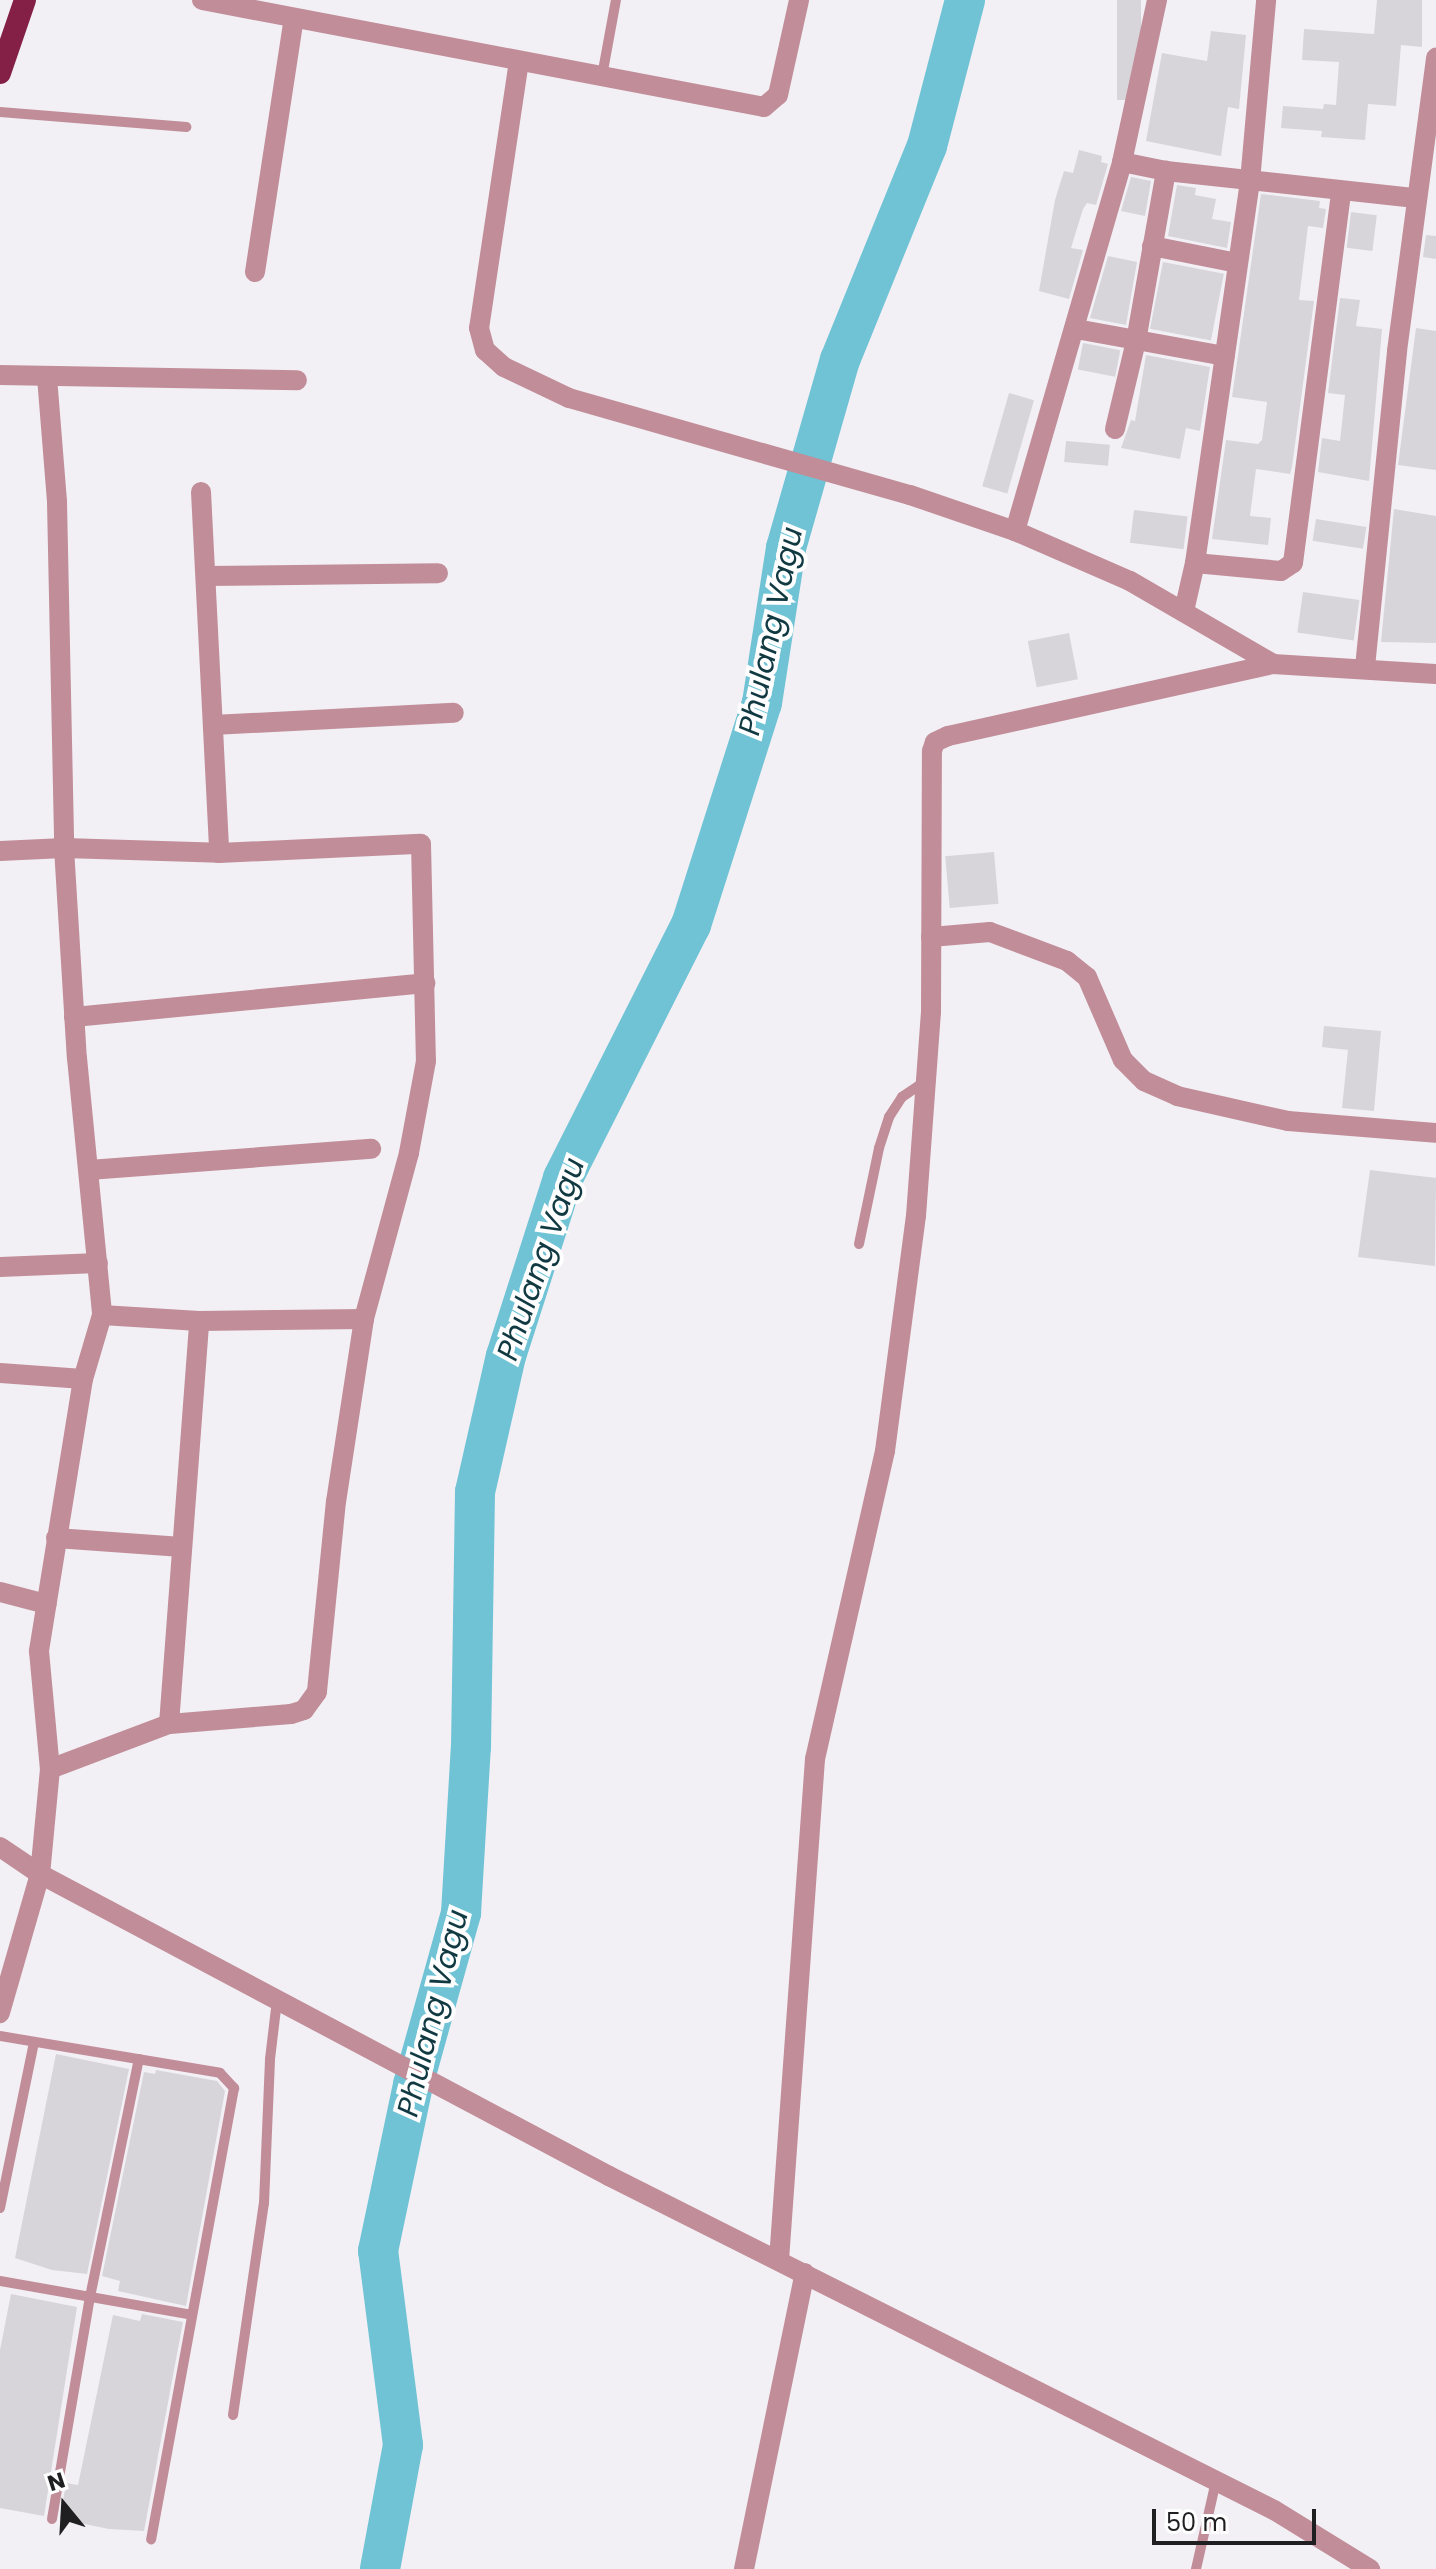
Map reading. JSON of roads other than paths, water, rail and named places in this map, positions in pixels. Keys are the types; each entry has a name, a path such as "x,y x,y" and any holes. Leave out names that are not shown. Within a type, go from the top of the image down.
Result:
{"highway":[{"path":"0,73 25,0"}],"street":[{"path":"202,0 764,107 778,95 799,0"},
{"path":"1015,531 1122,162 1157,0"},
{"path":"1184,611 1195,563 1250,181 1266,0"},
{"path":"255,272 294,18"},
{"path":"1365,667 1416,198 1436,58"},
{"path":"519,61 479,328 485,350 504,367 569,398 856,479 1015,531 1130,581 1273,664"},
{"path":"1122,162 1166,171 1416,198"},
{"path":"1115,429 1136,341 1166,171"},
{"path":"1195,563 1281,571 1293,563 1341,191"},
{"path":"1152,246 1237,263"},
{"path":"1076,329 1225,356"},
{"path":"0,375 297,380"},
{"path":"0,2013 40,1874 50,1769 39,1651 83,1379 102,1315 74,1017 64,848 57,502 47,377"},
{"path":"201,492 219,853"},
{"path":"206,576 438,573"},
{"path":"779,2260 815,1759 885,1451 916,1216 926,1081 932,751 935,742 963,733 1273,664 1365,667 1436,674"},
{"path":"213,725 454,713"},
{"path":"0,851 64,848 219,853 421,844 424,1076 409,1153 364,1319 336,1501 317,1692 304,1710 291,1714 169,1724 50,1769"},
{"path":"931,937 990,932 1067,961 1087,977 1123,1060 1144,1081 1177,1096 1288,1121 1436,1133"},
{"path":"74,1017 425,983"},
{"path":"89,1170 371,1149"},
{"path":"0,1267 98,1263"},
{"path":"102,1315 199,1321 364,1319"},
{"path":"169,1724 199,1321"},
{"path":"0,1373 83,1379"},
{"path":"56,1538 182,1547"},
{"path":"0,1592 46,1604"},
{"path":"0,1847 40,1874 609,2176 1274,2510 1370,2569"},
{"path":"744,2569 805,2273"}],"lane":[{"path":"602,76 616,0"},
{"path":"0,112 186,127"},
{"path":"859,1244 879,1148 889,1117 902,1097 926,1081"},
{"path":"233,2415 264,2203 270,2059 277,1998"},
{"path":"0,2036 220,2073 234,2088 151,2539"},
{"path":"0,2208 34,2042"},
{"path":"52,2519 90,2297 139,2059"},
{"path":"0,2281 192,2315"},
{"path":"1196,2569 1216,2481"}],"waterway":[{"name":"Phulang Vagu","path":"380,2569 403,2445 378,2251 413,2085 461,1913 471,1747 475,1492 506,1356 563,1178 691,925 762,703 786,548 840,360 927,146 965,0"}]}
